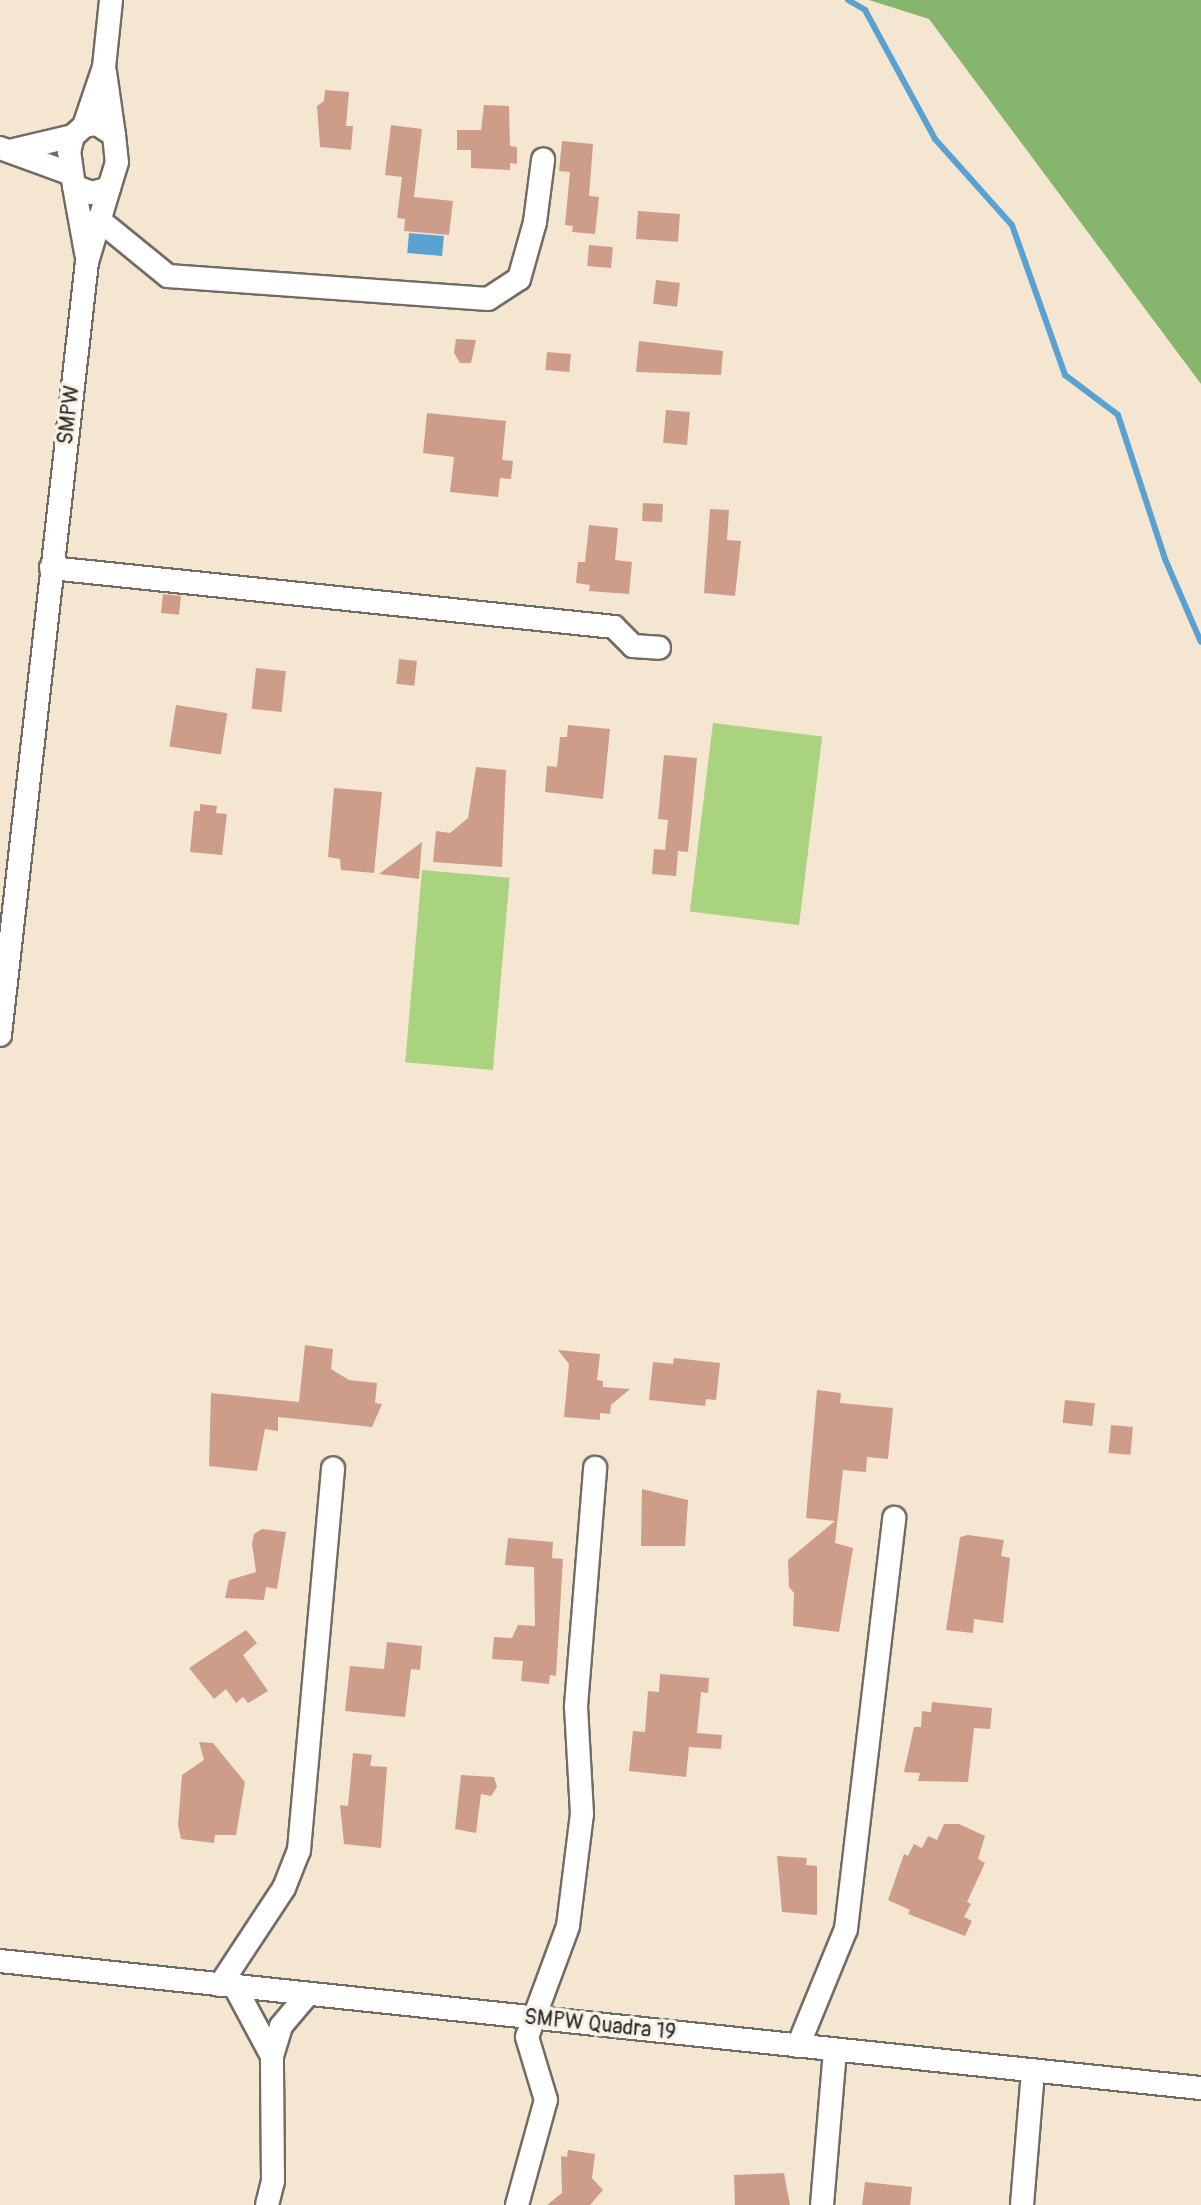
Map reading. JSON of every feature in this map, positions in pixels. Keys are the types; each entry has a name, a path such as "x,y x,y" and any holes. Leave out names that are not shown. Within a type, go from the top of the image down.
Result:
{"street":[{"path":"7,149 92,193 109,188 117,162 104,67 111,0"},
{"path":"72,180 78,131 104,67"},
{"path":"7,149 97,124 114,135"},
{"path":"98,219 168,276 488,299 519,279 535,222 543,160"},
{"name":"SMPW","path":"72,180 87,262"},
{"name":"SMPW","path":"0,1035 87,262 109,188"},
{"path":"51,568 614,627 633,646 659,648"},
{"path":"517,2205 546,2100 529,2051 532,2018 560,1954 579,1840 582,1777 576,1706 595,1468"},
{"path":"272,2056 227,1986 284,1888 299,1850 333,1469"},
{"path":"798,2046 846,1929 894,1518"},
{"name":"SMPW Quadra 19","path":"0,1961 1201,2088"},
{"path":"267,2205 273,2181 272,2056 281,2026 308,1994"},
{"path":"822,2205 835,2050"},
{"path":"1022,2205 1033,2070"}],"green space":[{"path":"869,0 1201,0 1201,384 929,19"},
{"path":"713,723 822,736 799,925 690,912"},
{"path":"422,870 510,878 493,1070 405,1062"}],"water":[{"path":"409,233 444,236 442,256 407,253"}],"building":[{"path":"325,90 349,92 346,126 353,126 351,150 320,147 317,106 324,101"},
{"path":"484,105 509,106 510,146 517,147 517,164 510,163 510,170 471,168 471,150 457,150 457,130 481,130"},
{"path":"391,125 422,129 414,197 453,201 449,235 404,231 405,219 397,218 402,177 385,175"},
{"path":"562,141 593,144 589,196 599,197 595,234 572,232 573,226 565,225 570,172 559,171"},
{"path":"638,211 680,214 678,242 636,239"},
{"path":"589,245 613,247 611,268 587,266"},
{"path":"656,280 680,283 677,307 653,304"},
{"path":"456,339 476,340 471,363 460,363 454,353"},
{"path":"639,341 723,351 721,375 636,372"},
{"path":"547,352 571,354 569,372 545,370"},
{"path":"666,410 690,412 687,445 663,443"},
{"path":"427,413 506,421 502,460 513,461 511,479 500,478 498,497 450,492 454,457 423,453"},
{"path":"643,503 663,504 662,522 642,521"},
{"path":"710,509 729,510 727,540 741,541 735,596 704,593"},
{"path":"589,525 618,528 615,560 632,562 629,594 589,591 590,585 576,583 578,562 585,562"},
{"path":"163,594 181,596 179,615 161,613"},
{"path":"399,659 417,661 414,686 396,684"},
{"path":"256,668 286,671 282,712 252,709"},
{"path":"176,705 227,713 221,755 169,746"},
{"path":"568,725 610,729 603,799 545,792 547,766 557,767 560,737 567,737"},
{"path":"664,755 697,758 688,852 678,851 676,876 652,874 654,849 665,850 668,820 658,819"},
{"path":"476,767 506,770 502,867 433,862 436,831 450,833 468,818"},
{"path":"334,788 382,792 374,873 341,870 340,859 328,857"},
{"path":"200,804 217,806 216,813 227,814 222,855 190,852 194,811 200,811"},
{"path":"422,842 419,879 379,874"},
{"path":"305,1345 333,1349 331,1369 349,1380 377,1383 375,1403 382,1404 372,1427 278,1417 278,1431 265,1429 257,1471 209,1466 211,1393 299,1402"},
{"path":"558,1350 600,1354 597,1380 603,1381 603,1387 630,1389 611,1405 610,1414 600,1413 600,1420 564,1417 569,1364"},
{"path":"674,1358 720,1363 716,1400 706,1399 705,1406 649,1400 653,1362 673,1364"},
{"path":"817,1390 841,1393 840,1403 893,1408 888,1459 867,1457 866,1472 843,1470 835,1543 853,1548 839,1632 793,1626 794,1593 789,1587 788,1560 835,1521 806,1518"},
{"path":"1065,1400 1095,1403 1092,1426 1063,1423"},
{"path":"1111,1425 1133,1427 1130,1455 1109,1453"},
{"path":"642,1489 688,1500 685,1546 641,1546"},
{"path":"262,1529 286,1532 277,1589 266,1587 264,1600 225,1598 229,1580 256,1572 252,1544 254,1534"},
{"path":"968,1535 1004,1540 1001,1556 1010,1558 1003,1623 974,1619 973,1633 946,1630 960,1537"},
{"path":"508,1538 553,1542 552,1558 563,1559 556,1676 550,1675 549,1684 521,1681 523,1661 492,1659 494,1637 512,1638 518,1625 535,1626 534,1567 505,1565"},
{"path":"246,1630 257,1643 243,1655 268,1691 248,1703 243,1697 236,1703 226,1689 214,1699 189,1668"},
{"path":"387,1642 422,1646 420,1670 411,1669 405,1717 345,1711 350,1666 384,1669"},
{"path":"660,1674 709,1678 708,1693 701,1692 697,1733 722,1735 721,1749 689,1747 686,1777 629,1771 633,1731 645,1732 648,1691 659,1692"},
{"path":"932,1702 992,1708 990,1729 974,1728 968,1782 918,1781 920,1773 904,1772 914,1727 921,1727 922,1711 931,1712"},
{"path":"199,1742 213,1743 245,1782 236,1835 215,1835 214,1843 181,1839 178,1825 182,1775 204,1760"},
{"path":"353,1753 372,1755 370,1766 387,1767 381,1848 344,1844 340,1805 348,1806"},
{"path":"461,1775 494,1777 497,1787 491,1796 481,1794 476,1833 455,1829"},
{"path":"944,1824 959,1824 985,1836 978,1859 985,1863 967,1902 971,1904 964,1917 972,1921 965,1936 908,1914 910,1910 888,1900 904,1854 908,1856 914,1844 922,1848 928,1836 937,1840"},
{"path":"777,1856 807,1858 806,1865 817,1866 817,1915 782,1912"},
{"path":"568,2150 595,2154 592,2178 603,2190 590,2205 547,2205 562,2193 561,2156 567,2157"},
{"path":"784,2173 790,2205 735,2205 734,2175"},
{"path":"865,2182 912,2187 910,2205 862,2205"}],"waterway":[{"path":"848,0 865,10 935,139 1012,225 1065,375 1118,415 1165,559 1201,642"}]}
